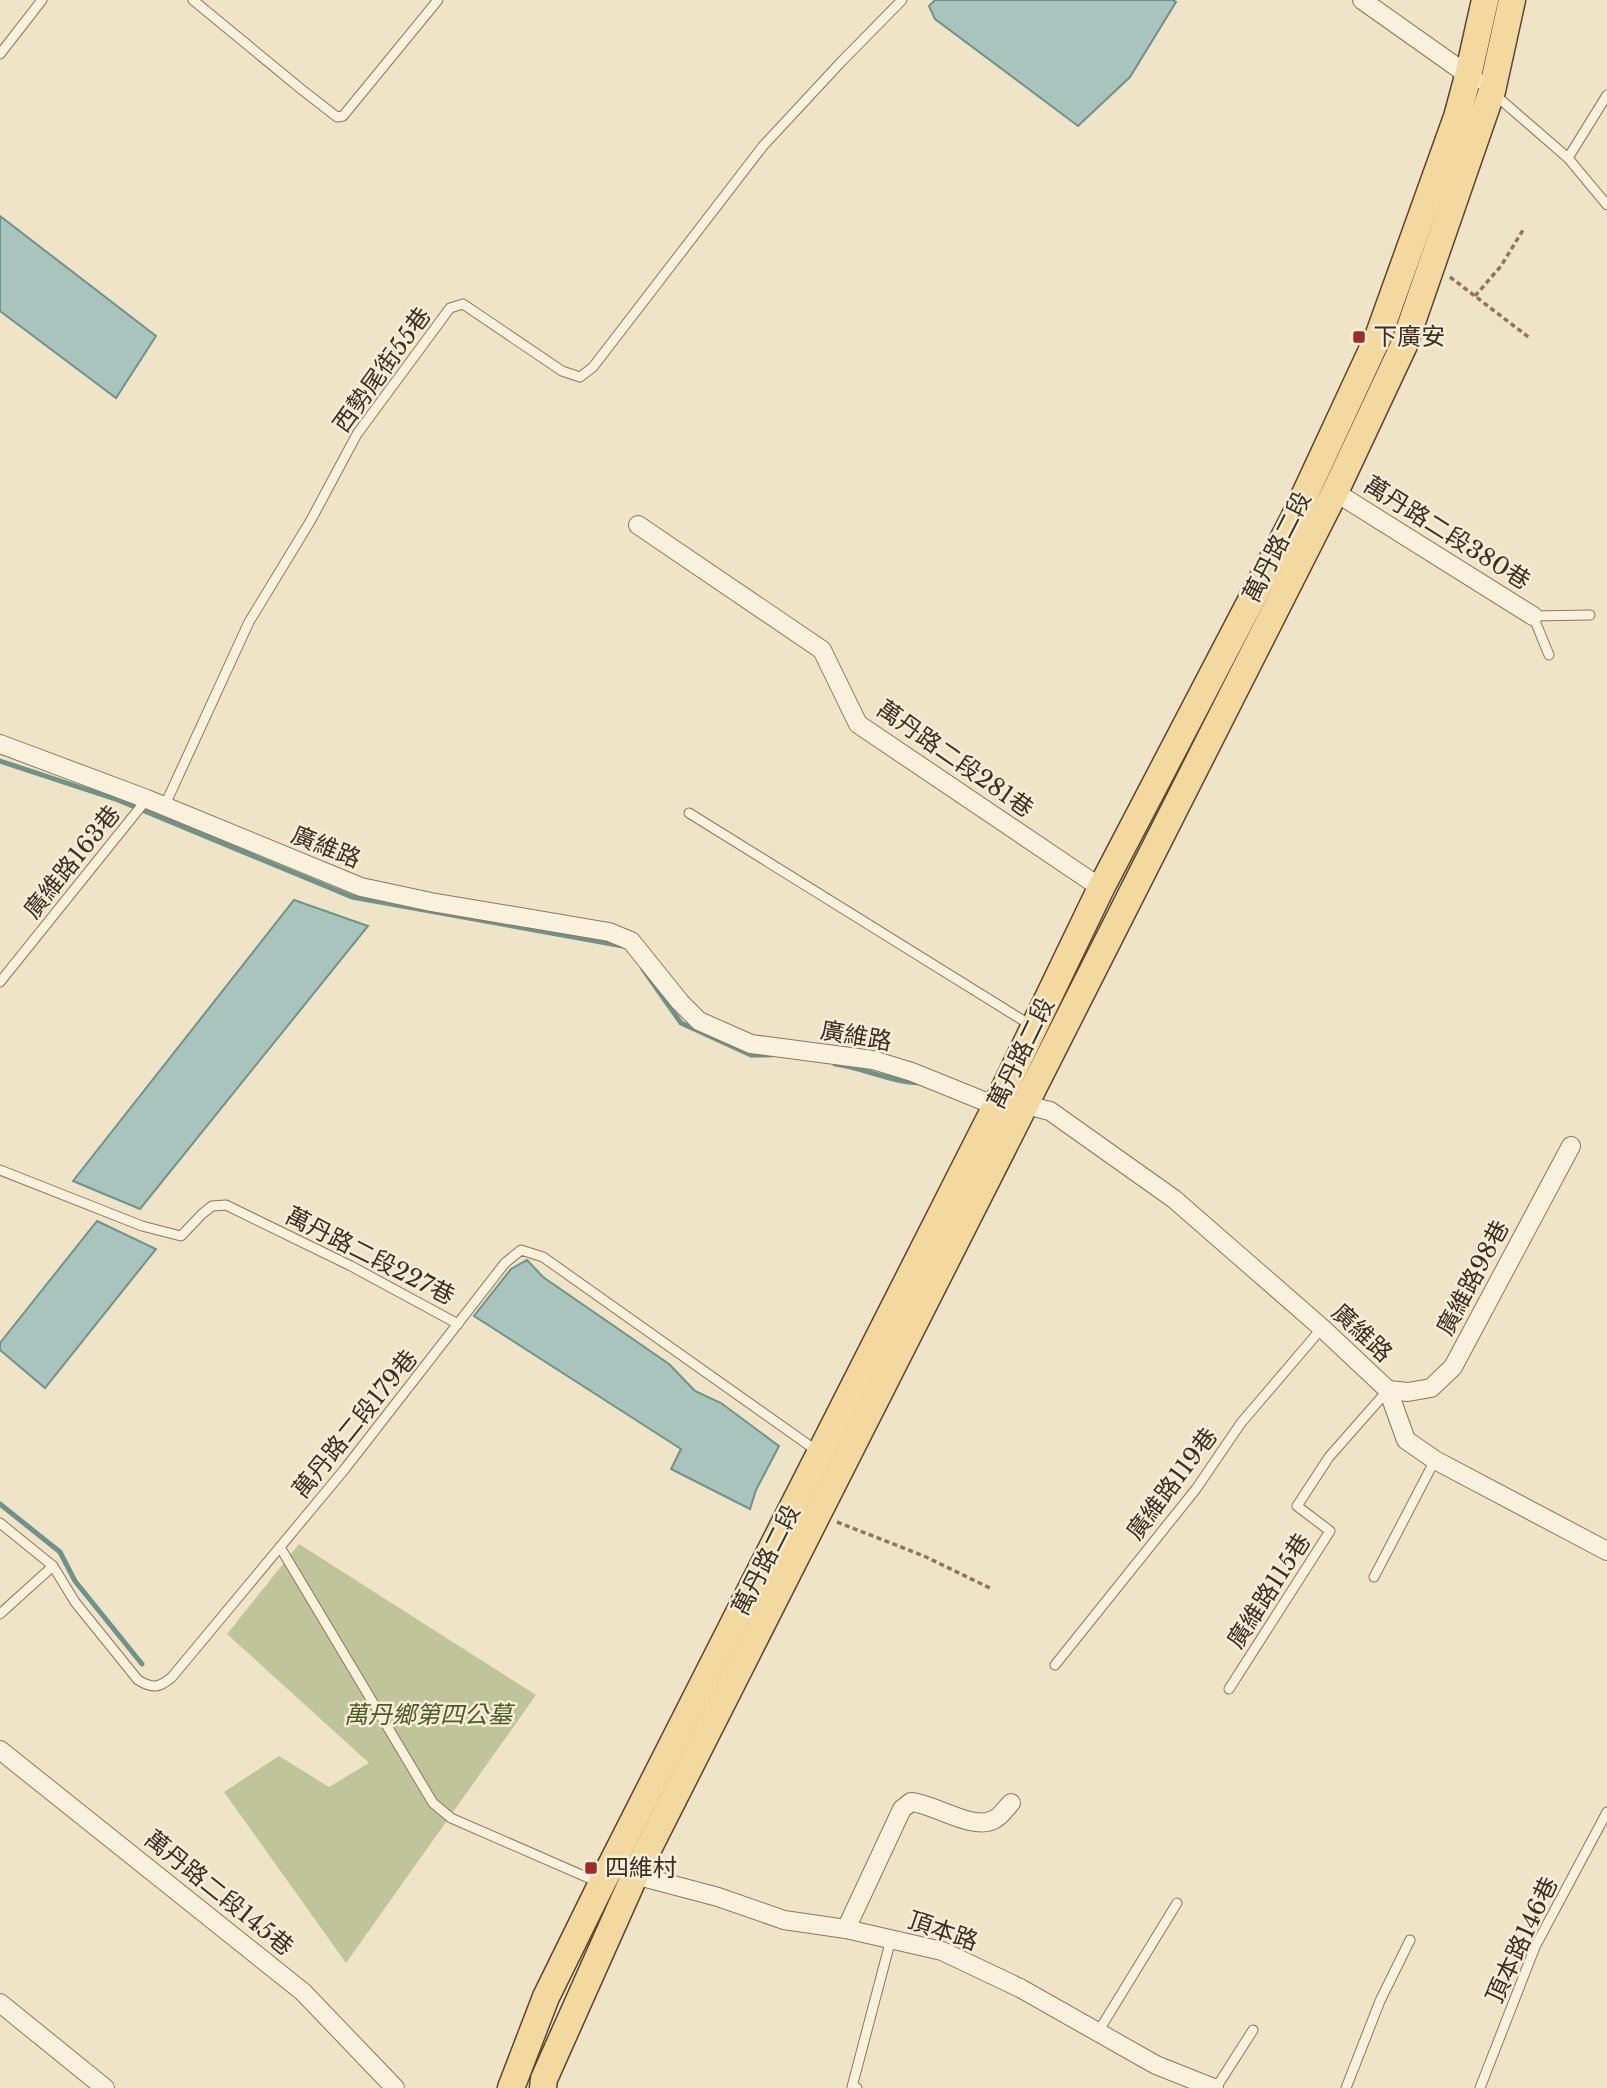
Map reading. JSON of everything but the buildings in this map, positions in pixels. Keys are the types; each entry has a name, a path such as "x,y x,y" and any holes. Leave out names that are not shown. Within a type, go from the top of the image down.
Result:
{"main road":[{"name":"萬丹路二段","path":"511,2088 546,1997 601,1883 996,1106 1101,888 1286,533 1378,337 1457,117 1485,0"},
{"name":"萬丹路二段","path":"543,2088 544,2079 635,1875 1335,492 1404,345 1492,92 1512,0"}],"street":[{"path":"1362,0 1492,92"},
{"name":"萬丹路二段380巷","path":"1335,492 1533,616"},
{"name":"萬丹路二段281巷","path":"638,525 822,650 858,724 1101,888"},
{"name":"廣維路","path":"0,744 147,799 361,887 430,902 609,932 631,941 680,1002 699,1021 751,1044 873,1060 912,1072 996,1106 1026,1105 1051,1111 1174,1199 1322,1328 1388,1390 1406,1440 1435,1460 1607,1552"},
{"name":"廣維路98巷","path":"1388,1390 1408,1392 1432,1388 1453,1367 1571,1146"},
{"name":"萬丹路二段145巷","path":"0,1750 303,1992 395,2088"},
{"path":"846,1929 902,1809 911,1802 923,1803 977,1824 995,1819 1011,1803"},
{"name":"頂本路","path":"635,1875 718,1897 785,1920 846,1929 942,1951 1020,1988 1156,2065 1215,2088"},
{"path":"0,2003 105,2088"}],"lane":[{"path":"0,54 42,0"},
{"path":"193,0 337,117 343,116 438,0"},
{"name":"西勢尾街55巷","path":"164,807 249,622 311,520 357,434 450,308 463,304 562,371 580,377 593,367 763,146 902,0"},
{"path":"1492,92 1568,158 1607,205"},
{"path":"1568,158 1607,95"},
{"path":"1311,480 1335,492"},
{"path":"1549,655 1533,616 1590,615"},
{"name":"廣維路163巷","path":"0,982 147,799"},
{"path":"689,813 1057,1041"},
{"name":"萬丹路二段227巷","path":"0,1170 142,1226 181,1236 212,1206 226,1205 351,1266 458,1324 505,1263 521,1250 543,1257 820,1453"},
{"name":"萬丹路二段179巷","path":"0,1523 53,1566 75,1602 138,1679 150,1687 161,1686 172,1677 344,1470 458,1324"},
{"name":"廣維路119巷","path":"1055,1665 1196,1489 1241,1423 1322,1328"},
{"name":"廣維路115巷","path":"1229,1689 1330,1531 1297,1507 1329,1457 1388,1390"},
{"path":"1374,1577 1435,1460"},
{"path":"280,1547 433,1802 451,1818 601,1883"},
{"path":"0,1614 53,1566"},
{"name":"頂本路146巷","path":"1480,2088 1535,1947 1607,1812"},
{"path":"1098,2032 1177,1903"},
{"path":"857,2088 852,2087 891,1939"},
{"path":"1346,2088 1380,2001 1409,1940"},
{"path":"1215,2088 1254,2029"}],"path":[{"path":"1475,296 1501,266 1523,230"},
{"path":"1433,264 1531,339"},
{"path":"819,1515 924,1556 992,1589"}],"green space":[{"name":"萬丹鄉第四公墓","path":"299,1544 536,1695 346,1963 224,1792 279,1756 329,1787 369,1763 227,1634"}],"water":[{"path":"935,0 1176,2 1130,77 1078,126 935,19 929,6"},
{"path":"0,216 156,336 116,398 0,311"},
{"path":"294,900 368,926 140,1209 73,1181"},
{"path":"97,1221 156,1249 45,1388 0,1350 0,1343"},
{"path":"527,1260 543,1277 669,1364 695,1391 721,1403 779,1446 756,1490 750,1509 671,1469 681,1449 474,1316 511,1269"}],"waterway":[{"path":"0,761 118,800 352,897 623,946"},
{"path":"643,969 681,1023 751,1055 770,1055"},
{"path":"835,1064 920,1083"},
{"path":"0,1504 60,1552 75,1581 142,1664"}],"place":[{"name":"下廣安","path":"1359,337"},
{"name":"四維村","path":"591,1868"}]}
